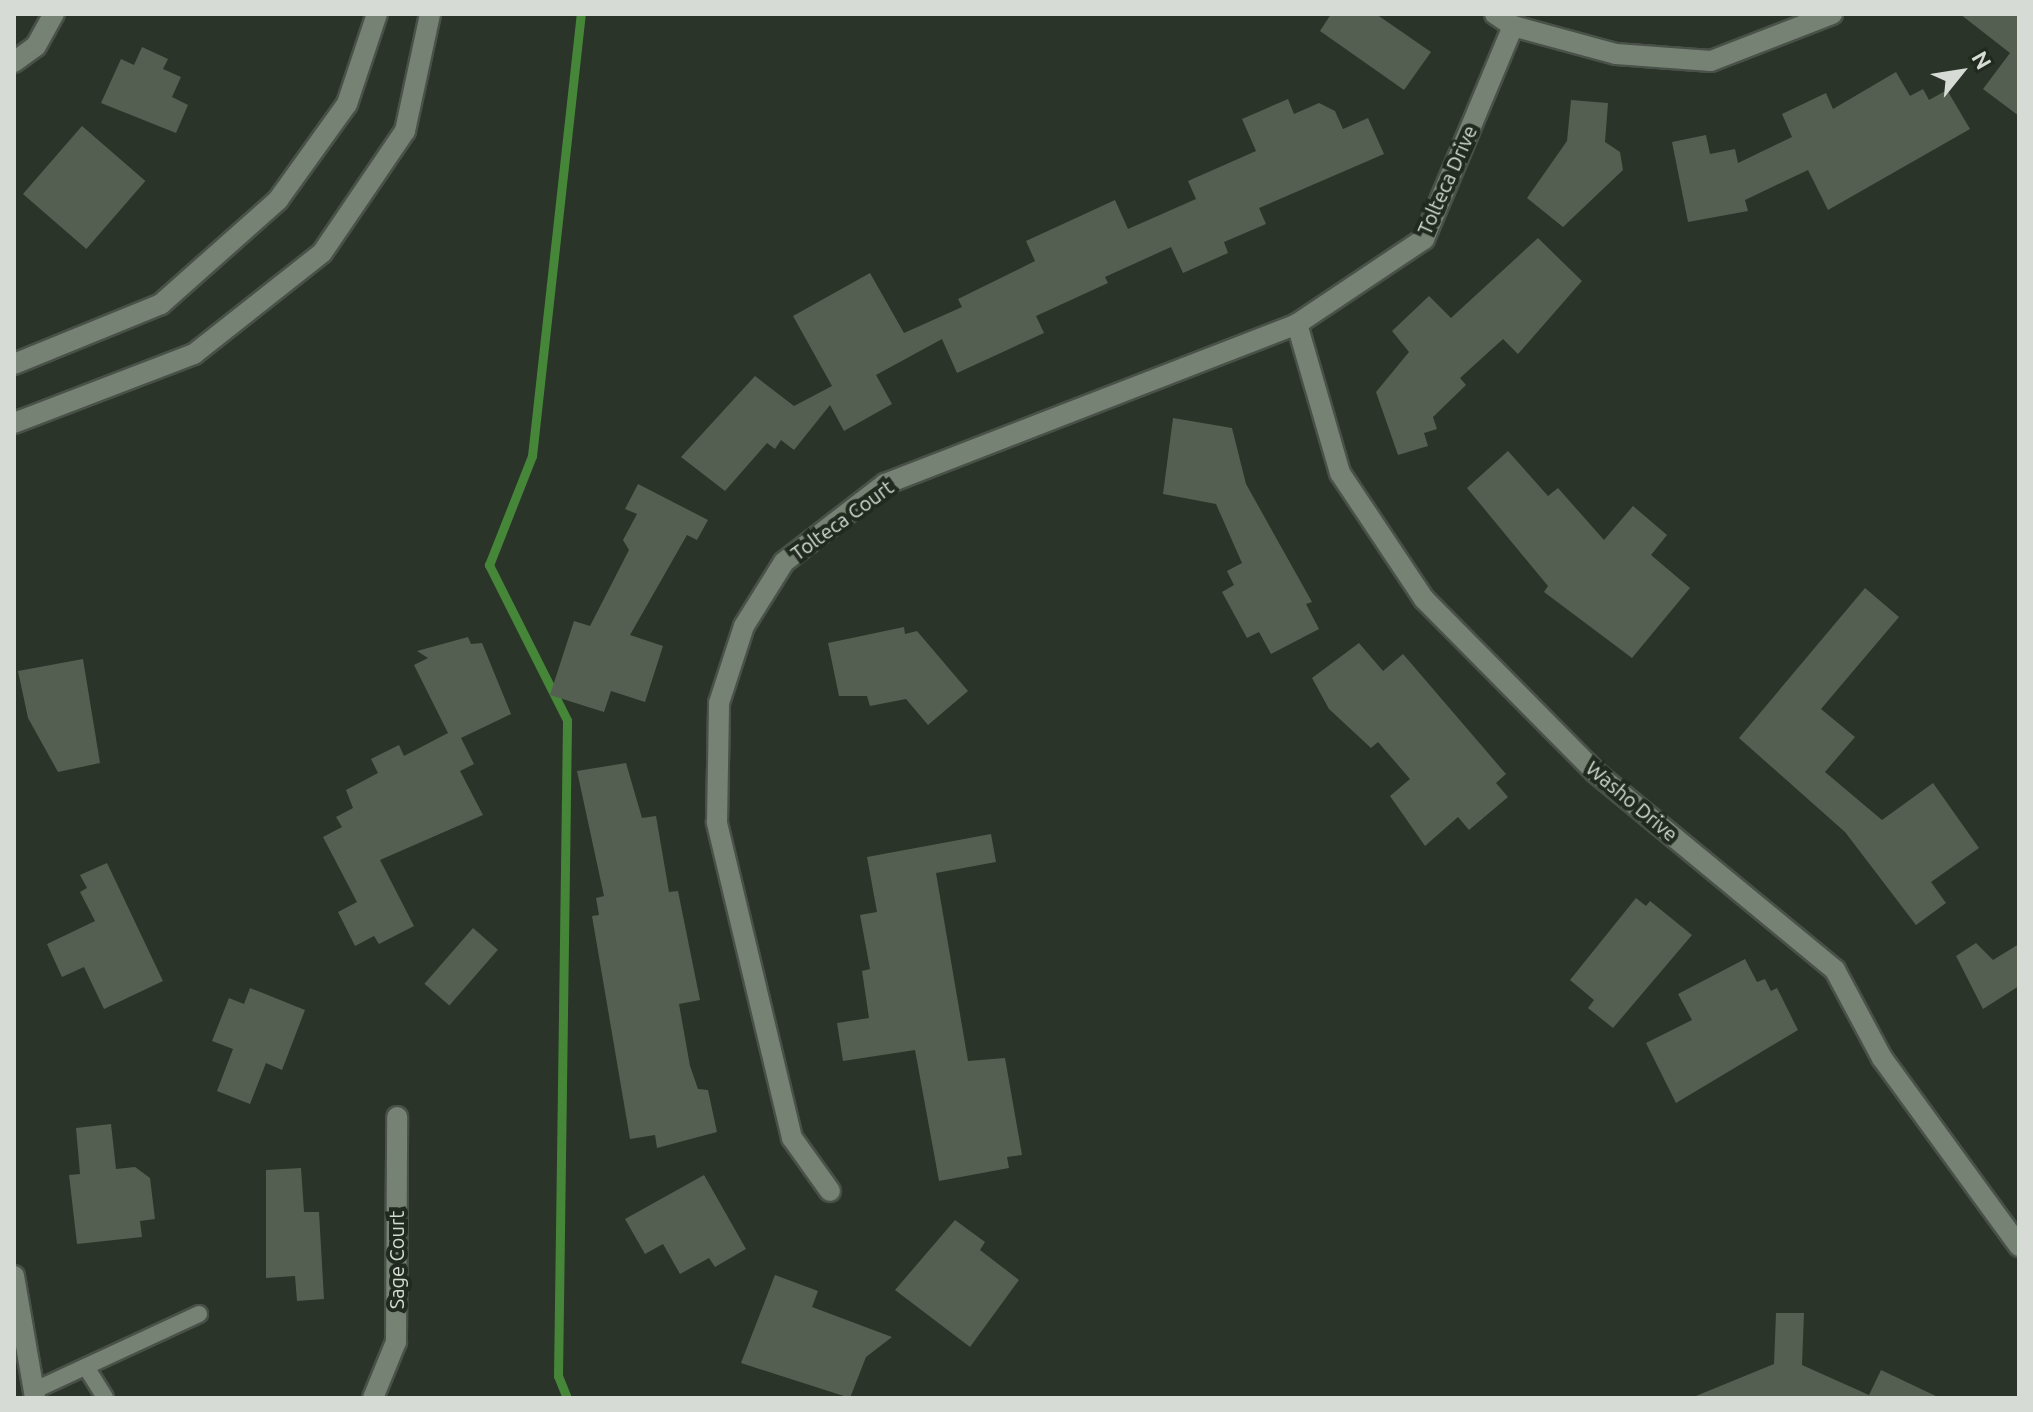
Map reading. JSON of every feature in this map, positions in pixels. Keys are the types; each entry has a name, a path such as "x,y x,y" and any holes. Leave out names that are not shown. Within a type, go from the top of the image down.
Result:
{"street":[{"path":"14,62 36,46 54,14"},
{"path":"14,364 161,304 278,200 347,104 377,14"},
{"path":"14,423 194,354 322,253 405,131 430,14"},
{"path":"1495,14 1513,26 1616,54 1711,61 1832,14"},
{"name":"Tolteca Drive","path":"1297,324 1424,239 1513,26"},
{"name":"Tolteca Court","path":"830,1191 792,1138 717,822 719,703 744,626 784,562 885,484 1297,324"},
{"name":"Washo Drive","path":"1297,324 1340,473 1424,599 1595,772 1835,970 1882,1058 2019,1246"},
{"name":"Sage Court","path":"373,1398 396,1342 397,1117"},
{"path":"14,1276 34,1394"}],"lane":[{"path":"34,1394 199,1314"},
{"path":"86,1367 105,1398"}],"building":[{"path":"1331,14 1376,14 1431,52 1404,90 1320,31"},
{"path":"1960,14 2019,14 2019,116 1983,89 2010,53"},
{"path":"142,47 168,59 163,69 181,77 172,97 188,105 176,133 101,103 121,59 134,65"},
{"path":"1896,72 1910,96 1923,89 1929,100 1947,90 1970,129 1828,210 1808,170 1745,200 1748,211 1688,222 1672,142 1706,135 1710,154 1735,149 1738,163 1792,137 1782,114 1826,93 1833,109"},
{"path":"1288,99 1294,114 1319,103 1335,111 1343,129 1368,118 1384,154 1259,208 1266,224 1224,242 1228,253 1183,273 1171,247 1105,277 1108,283 1036,316 1044,333 957,373 942,339 876,375 892,404 844,431 830,405 794,450 781,440 775,449 767,443 725,491 681,457 755,376 794,406 832,386 793,316 870,273 904,333 962,307 958,299 1035,261 1026,241 1115,200 1128,229 1196,199 1188,181 1256,151 1242,119"},
{"path":"1571,100 1608,103 1605,142 1620,152 1623,170 1563,227 1527,198 1567,141"},
{"path":"82,126 145,181 86,249 23,194"},
{"path":"1538,238 1582,281 1518,354 1503,339 1460,378 1466,385 1433,417 1437,429 1424,433 1428,446 1398,455 1376,392 1409,352 1392,331 1429,296 1451,318"},
{"path":"1173,418 1232,428 1246,484 1312,602 1306,604 1319,629 1271,654 1259,632 1247,638 1222,592 1234,585 1227,571 1242,563 1216,504 1163,494"},
{"path":"1508,451 1548,496 1558,488 1604,540 1633,506 1667,535 1651,555 1690,588 1632,658 1544,592 1548,586 1467,488"},
{"path":"638,484 708,520 697,540 687,535 630,635 663,646 645,702 611,691 604,712 550,695 574,621 590,626 629,550 623,540 637,514 625,509"},
{"path":"1865,588 1899,617 1821,709 1855,737 1825,772 1882,820 1933,783 1979,848 1931,882 1946,903 1916,925 1845,832 1739,738"},
{"path":"904,627 905,634 917,631 968,691 928,725 906,699 870,706 867,696 839,696 828,643"},
{"path":"468,637 471,644 482,643 511,714 461,738 474,764 460,771 483,815 380,860 414,926 379,944 374,936 355,946 338,912 357,902 323,837 342,827 336,817 353,808 346,790 378,773 371,759 399,745 404,756 448,733 414,665 428,658 417,651"},
{"path":"1359,643 1383,671 1403,654 1506,774 1496,783 1508,797 1469,830 1458,817 1425,846 1390,796 1410,779 1378,742 1371,748 1329,709 1312,678"},
{"path":"83,659 100,763 58,772 28,718 18,671"},
{"path":"626,763 642,818 656,816 669,892 678,891 700,1000 679,1004 690,1066 698,1089 708,1090 717,1132 657,1148 655,1135 630,1139 592,916 599,915 596,898 604,896 577,771"},
{"path":"991,834 996,862 936,873 968,1061 1005,1058 1022,1155 1007,1157 1009,1168 939,1181 915,1050 843,1061 837,1023 869,1018 862,971 870,969 860,915 877,912 867,857"},
{"path":"107,863 163,981 104,1009 84,967 62,977 47,944 95,921 80,892 87,888 80,875"},
{"path":"1636,898 1646,906 1650,901 1692,935 1613,1028 1588,1008 1594,1000 1570,980"},
{"path":"473,928 498,950 449,1005 424,984"},
{"path":"1976,943 1993,960 2019,944 2019,986 1983,1009 1956,956"},
{"path":"1745,959 1757,982 1765,979 1771,991 1777,988 1798,1030 1676,1103 1646,1043 1692,1020 1678,994"},
{"path":"250,988 305,1010 282,1070 266,1063 250,1104 217,1091 233,1049 212,1041 229,998 244,1004"},
{"path":"111,1124 116,1169 135,1167 150,1178 155,1219 140,1221 142,1237 77,1244 69,1175 80,1174 76,1128"},
{"path":"301,1168 304,1212 319,1212 324,1299 297,1301 295,1276 266,1278 266,1170"},
{"path":"704,1175 746,1249 715,1267 709,1258 680,1274 663,1244 645,1254 625,1219"},
{"path":"955,1220 985,1242 980,1250 1019,1280 970,1347 895,1290"},
{"path":"775,1275 818,1291 812,1307 892,1337 866,1357 850,1398 741,1363"},
{"path":"1776,1313 1804,1313 1802,1365 1869,1395 1881,1370 1940,1398 1691,1398 1774,1364"}],"waterway":[{"path":"567,1398 558,1376 567,720 489,565 532,456 581,14"}]}
